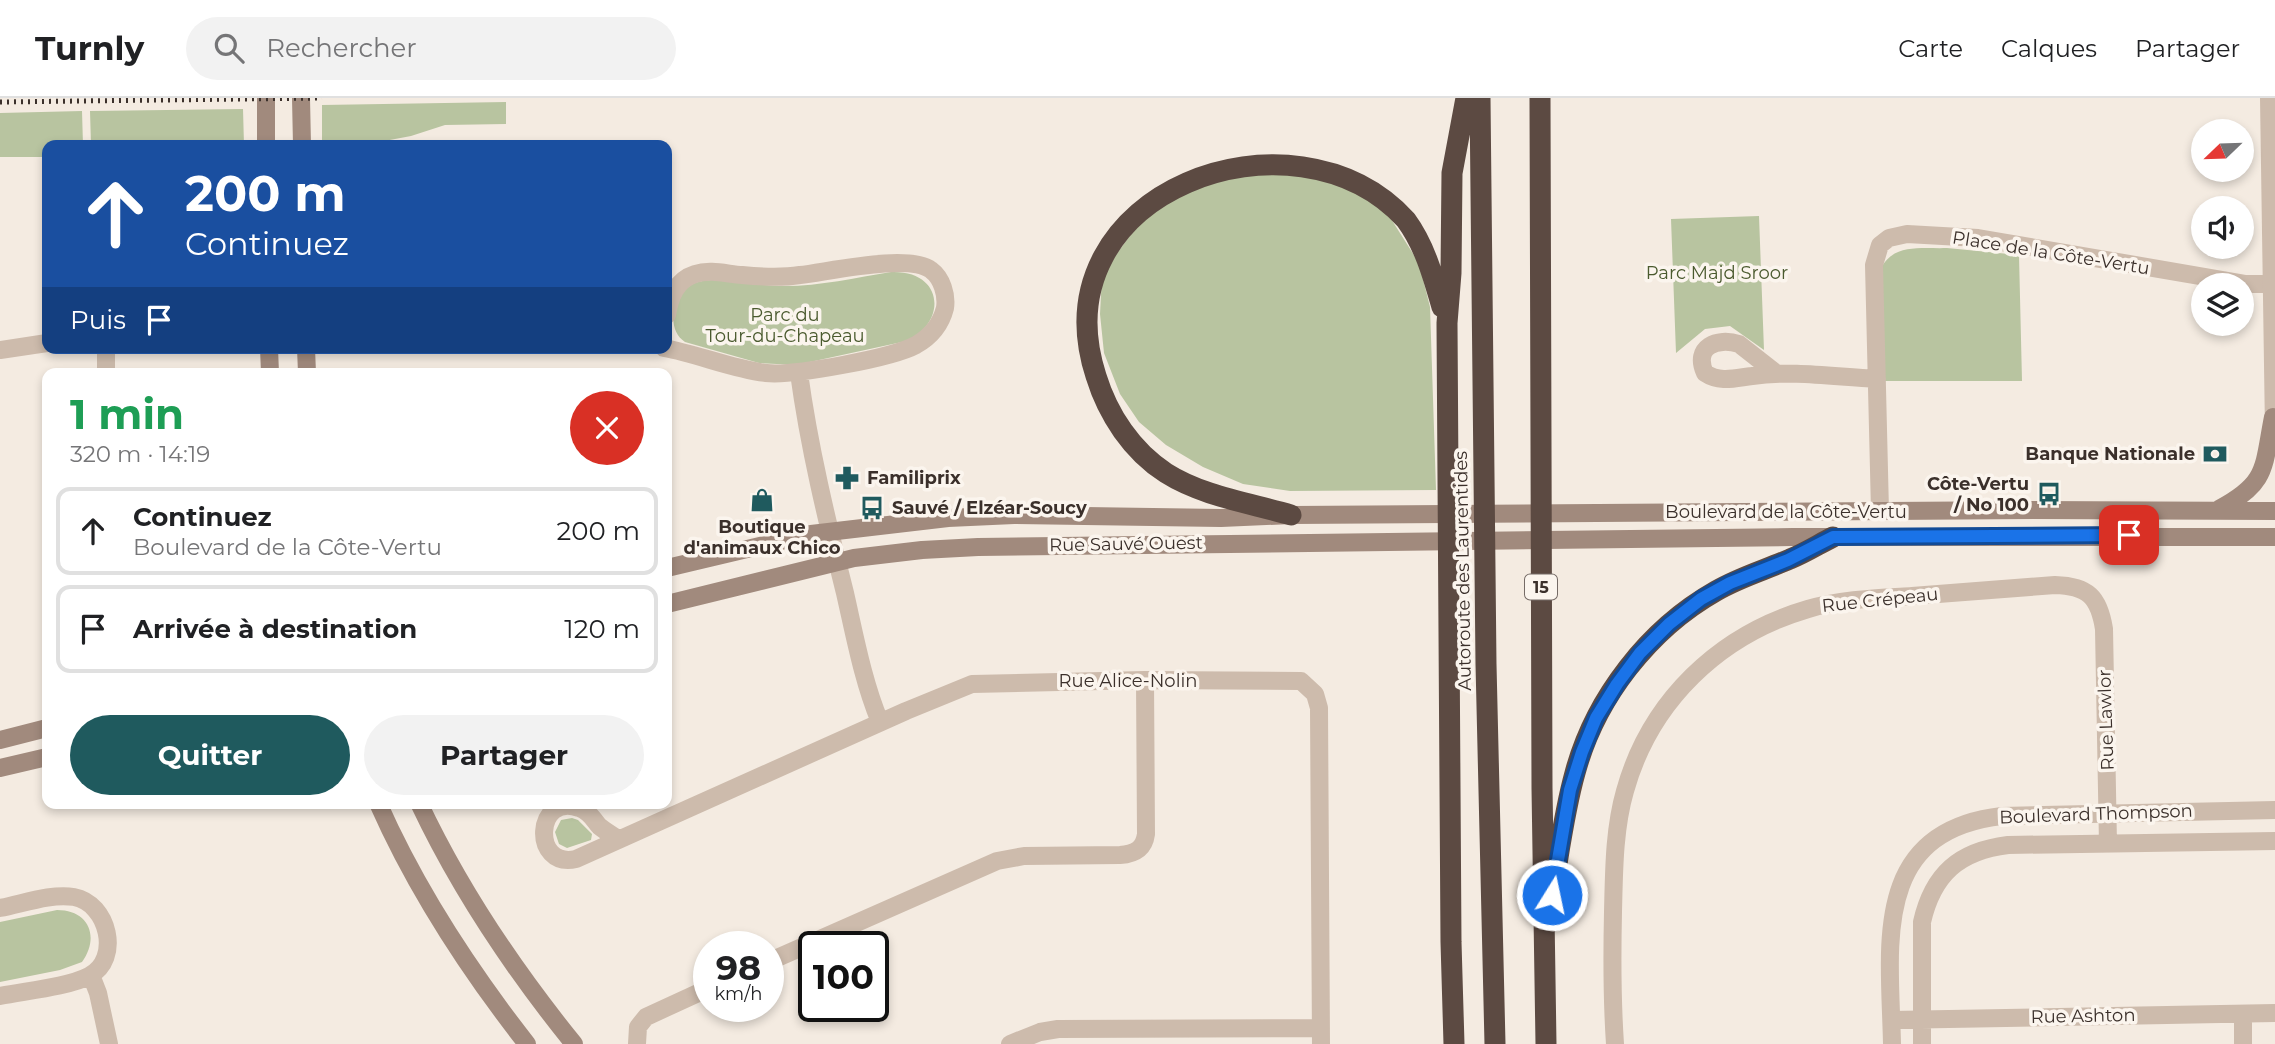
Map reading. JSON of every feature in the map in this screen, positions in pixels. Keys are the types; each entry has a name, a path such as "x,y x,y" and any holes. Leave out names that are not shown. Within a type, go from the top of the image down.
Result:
{"highway":[{"path":"1454,1044 1447,323 1451,273 1452,173 1466,98"},
{"name":"Autoroute des Laurentides","path":"1480,98 1486,664 1495,1044"},
{"name":"15","path":"1540,98 1543,948 1546,1044"},
{"path":"1291,515 1202,490 1175,478 1136,447 1109,408 1092,361 1090,304 1100,261 1133,209 1166,180 1194,165 1225,155 1277,150 1303,153 1328,161 1369,183 1404,218 1430,265 1447,323"},
{"path":"1543,948 1576,771 1596,718 1617,684 1655,637 1701,599 1730,583 1788,560 1833,537"}],"main road":[{"path":"266,98 266,140"},
{"path":"301,98 302,140"},
{"path":"2216,510 2242,496 2258,480 2264,465 2273,417"},
{"name":"Boulevard de la Côte-Vertu","path":"1591,513 2275,511"},
{"name":"Rue Sauvé Ouest","path":"672,567 811,534 990,515 1222,518 1591,513"},
{"name":"Boulevard de la Côte-Vertu","path":"1591,540 2275,537"},
{"name":"Rue Sauvé Ouest","path":"672,603 836,562 909,551 978,547 1591,540"},
{"path":"0,740 42,728"},
{"path":"0,768 42,758"},
{"path":"381,809 402,853 446,930 527,1044"},
{"path":"421,809 482,919 574,1044"}],"street":[{"path":"2269,98 2275,438"},
{"name":"Place de la Côte-Vertu","path":"1880,511 1874,265 1880,245 1889,238 1907,234 1978,238 2246,284 2273,284"},
{"path":"672,299 675,289 688,277 699,273 784,277 901,263 920,265 936,275 944,292 945,307 936,327 924,340 909,348 799,373 765,373 672,350"},
{"path":"0,350 42,343"},
{"path":"799,373 836,562 868,691 880,722"},
{"path":"1776,373 1877,379"},
{"name":"Rue Crépeau","path":"1615,1044 1612,956 1614,880 1625,792 1638,752 1653,723 1669,699 1693,674 1718,652 1744,635 1795,613 1834,603 2055,585 2080,589 2094,598"},
{"name":"Rue Lawlor","path":"2094,598 2102,615 2104,629 2108,844"},
{"path":"784,955 997,861 1015,857 1120,855 1137,851 1143,846 1146,834 1145,680"},
{"name":"Rue Alice-Nolin","path":"618,839 957,688 979,682 1291,680 1305,683 1315,694 1319,708 1321,1036"},
{"name":"Boulevard Thompson","path":"1892,1020 1891,925 1901,883 1909,868 1931,844 1956,828 1983,818 2109,812 2275,810"},
{"name":"Boulevard Thompson","path":"1921,1018 1922,922 1926,903 1937,883 1949,868 1961,859 1993,847 2275,841"},
{"path":"0,908 67,896 92,905 102,919 107,936 102,962 91,975 72,982 0,996"},
{"path":"91,975 98,993 109,1044"},
{"path":"637,1035 650,1014 693,995"},
{"name":"Rue Ashton","path":"1892,1020 2275,1013"},
{"path":"2242,1044 2243,1014"},
{"path":"1921,1018 1922,1044"},
{"path":"1892,1020 1892,1044"},
{"path":"1010,1044 1040,1032 1069,1029 1321,1036"}],"green space":[{"path":"506,102 506,124 445,125 390,140 322,140 322,105"},
{"path":"243,109 244,140 91,140 90,111"},
{"path":"82,111 83,140 42,140 42,157 0,157 0,113"},
{"path":"1307,162 1386,211 1419,263 1430,307 1436,490 1290,491 1243,484 1203,467 1166,445 1139,422 1120,394 1104,353 1100,314 1102,275 1164,187"},
{"name":"Parc Majd Sroor","path":"1759,216 1764,350 1730,326 1705,329 1676,353 1671,219"},
{"path":"1947,248 2019,255 2022,381 1885,381 1881,268 1893,254 1901,251"},
{"name":"Parc du Tour-du-Chapeau","path":"891,272 910,274 923,280 931,290 934,301 933,314 927,325 902,342 796,365 759,363 685,342 678,336 675,328 673,318 678,300 683,292 698,282 728,280 769,286 793,286"},
{"path":"561,820 578,820 592,834 591,840 567,848 559,844 555,832"},
{"path":"57,910 77,915 88,927 90,943 82,962 60,970 0,982 0,922"}],"railway":[{"path":"0,102 322,98"}],"place":[{"name":"Banque Nationale","path":"2215,454"},
{"name":"Familiprix","path":"847,478"},
{"name":"Côte-Vertu / No 100","path":"2049,494"},
{"name":"Boutique d'animaux Chico","path":"762,500"},
{"name":"Sauvé / Elzéar-Soucy","path":"872,508"}],"route":[{"path":"1552,895 1570,790 1596,718 1640,653 1669,624 1701,599 1730,583 1788,560 1833,537 2129,535"}]}
